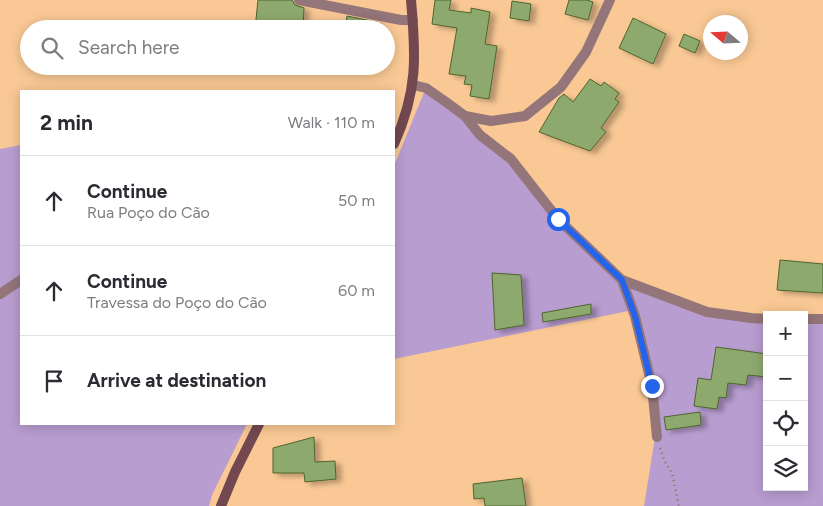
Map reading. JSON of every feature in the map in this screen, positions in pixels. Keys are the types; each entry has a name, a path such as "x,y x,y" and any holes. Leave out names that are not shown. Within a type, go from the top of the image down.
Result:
{"street":[{"path":"299,0 400,20 413,20"},
{"path":"395,142 404,119 413,85 414,55 411,0"},
{"path":"465,116 491,121 525,116 561,87 586,52 610,0"},
{"path":"413,85 426,88 465,116 480,135 511,159 558,219 622,280 707,312 763,319"},
{"path":"622,280 635,316 652,386 657,437"},
{"path":"0,294 20,281"},
{"path":"808,319 823,319"},
{"path":"222,506 225,495 259,425"}],"path":[{"path":"657,437 664,460 672,472 679,506"}],"shaded area":[{"path":"425,90 511,159 558,219 622,280 707,312 763,319 763,491 808,491 808,319 823,319 823,506 644,506 656,431 633,310 395,359 395,164"},
{"path":"20,145 20,425 247,425 212,495 209,506 0,506 0,149"}],"building":[{"path":"258,0 292,0 295,5 304,8 303,20 256,20"},
{"path":"435,0 451,0 449,10 471,13 471,8 490,12 485,44 497,46 489,99 470,96 472,85 464,84 466,76 449,74 457,28 432,24"},
{"path":"569,0 593,2 588,20 565,14"},
{"path":"512,1 531,4 529,21 510,18"},
{"path":"347,16 367,20 346,20"},
{"path":"633,18 666,34 653,64 619,48"},
{"path":"684,34 700,41 695,53 679,46"},
{"path":"590,79 601,86 604,82 619,93 615,99 619,102 601,128 606,132 590,151 539,132 559,98 564,94 573,102"},
{"path":"780,260 823,264 823,293 777,290"},
{"path":"492,273 521,275 524,325 495,330"},
{"path":"591,304 591,314 543,322 542,313"},
{"path":"716,347 763,353 763,377 748,375 746,385 728,383 726,398 719,397 717,409 694,406 698,378 711,380"},
{"path":"700,412 701,425 666,430 664,417"},
{"path":"314,437 315,462 335,461 336,479 305,482 304,473 273,473 273,448"},
{"path":"522,478 526,506 485,506 484,498 474,499 473,484"}],"route":[{"path":"558,219 622,280 635,316 652,386"}]}
